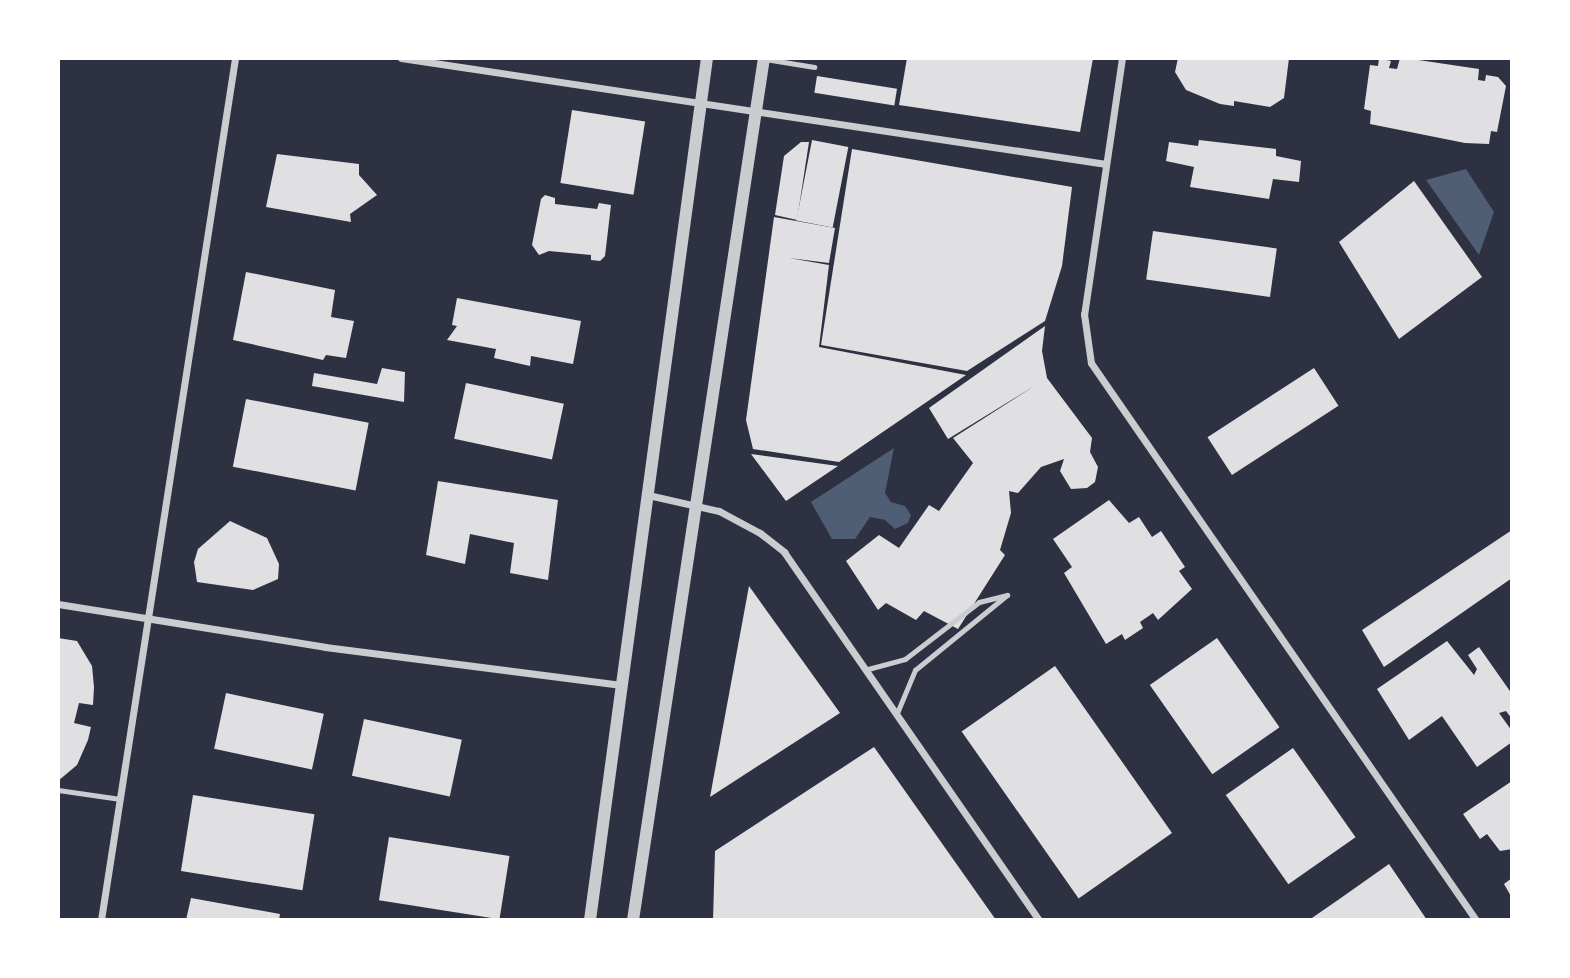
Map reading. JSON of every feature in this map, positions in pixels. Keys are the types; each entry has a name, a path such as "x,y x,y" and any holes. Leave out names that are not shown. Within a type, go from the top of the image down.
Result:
{"street":[{"path":"101,920 235,58"},
{"path":"401,58 1106,164"},
{"path":"590,920 708,58"},
{"path":"633,920 764,58"},
{"path":"1122,58 1084,314 1091,363 1476,920"},
{"path":"648,495 719,511 760,533 784,552 868,669 1040,920"},
{"path":"58,604 325,647 622,685"}],"lane":[{"path":"764,58 814,67"},
{"path":"868,669 905,659 979,602 1007,595 915,670 897,713"},
{"path":"58,790 120,799"}],"water":[{"path":"1466,169 1494,212 1479,255 1426,180"},
{"path":"894,448 885,493 891,502 905,506 911,515 908,523 895,529 885,520 870,517 855,539 832,539 811,502"}],"building":[{"path":"907,58 1093,58 1080,132 899,105"},
{"path":"1178,58 1289,58 1284,98 1270,107 1234,101 1234,106 1220,104 1186,90 1175,72"},
{"path":"1379,58 1391,61 1389,68 1397,69 1400,58 1405,58 1479,69 1478,80 1485,81 1486,75 1498,77 1506,86 1497,132 1491,131 1489,144 1465,143 1370,124 1371,111 1364,109 1370,65 1378,66"},
{"path":"817,76 897,89 894,105 814,93"},
{"path":"572,110 645,122 634,195 560,183"},
{"path":"812,140 848,147 833,228 796,220"},
{"path":"1199,140 1276,149 1276,156 1301,161 1299,182 1273,179 1269,199 1190,187 1194,167 1166,161 1169,142 1198,146"},
{"path":"801,142 809,142 797,220 775,215 784,156"},
{"path":"852,149 1072,187 1062,266 1045,321 967,371 821,345"},
{"path":"277,154 359,164 359,175 377,195 350,214 351,222 266,207"},
{"path":"1414,181 1482,277 1399,339 1339,242"},
{"path":"545,195 555,198 555,204 597,209 599,203 611,205 605,256 600,261 591,260 591,255 549,251 539,255 532,245 541,199"},
{"path":"774,217 835,228 829,263 789,258 829,265 819,347 966,375 839,462 753,449 746,420"},
{"path":"1153,231 1277,248 1270,297 1146,280"},
{"path":"246,272 335,290 331,317 354,321 346,358 326,355 323,360 233,340"},
{"path":"457,298 581,321 573,364 531,356 530,366 494,358 496,349 447,340 457,326 452,325"},
{"path":"1045,326 1042,351 1047,378 1092,438 1090,452 1098,467 1095,482 1087,488 1071,489 1060,471 1064,459 1041,467 1018,493 1009,491 1011,513 1000,550 1005,555 958,629 924,611 916,620 886,603 878,610 846,561 879,535 899,548 929,505 939,511 973,463 953,438 1036,385 948,439 929,408"},
{"path":"382,368 405,372 404,402 312,386 314,373 377,384"},
{"path":"1314,368 1339,406 1232,475 1207,437"},
{"path":"466,383 564,404 552,460 454,439"},
{"path":"246,399 369,423 356,491 233,467"},
{"path":"751,454 838,466 786,501"},
{"path":"438,481 558,500 548,580 510,573 514,543 470,534 465,564 426,555"},
{"path":"1109,500 1129,523 1139,517 1152,537 1161,531 1185,567 1179,571 1192,589 1158,620 1153,613 1140,622 1143,628 1125,640 1122,634 1106,644 1064,573 1072,567 1053,539"},
{"path":"230,521 267,538 279,564 278,579 253,590 197,582 194,562 198,549"},
{"path":"1512,530 1512,578 1384,667 1362,630"},
{"path":"749,586 840,713 710,797"},
{"path":"58,638 77,641 92,666 94,687 93,705 79,703 74,723 91,727 88,740 77,765 58,781"},
{"path":"1217,638 1280,727 1212,774 1150,685"},
{"path":"1447,641 1474,675 1477,669 1468,655 1479,647 1512,694 1512,719 1506,711 1499,713 1512,731 1512,742 1477,767 1442,716 1409,740 1377,689"},
{"path":"1055,666 1172,833 1079,898 962,731"},
{"path":"226,693 324,714 312,770 214,749"},
{"path":"364,719 462,740 450,797 352,776"},
{"path":"874,747 996,920 713,920 715,851"},
{"path":"1293,748 1356,837 1288,884 1226,795"},
{"path":"1512,781 1512,849 1500,851 1487,834 1480,839 1463,814"},
{"path":"193,795 314,814 302,890 181,871"},
{"path":"389,837 509,856 499,919 379,900"},
{"path":"1389,864 1427,920 1309,920 1338,900"},
{"path":"1512,878 1512,898 1504,884"},
{"path":"191,898 280,914 279,920 186,920"}]}
